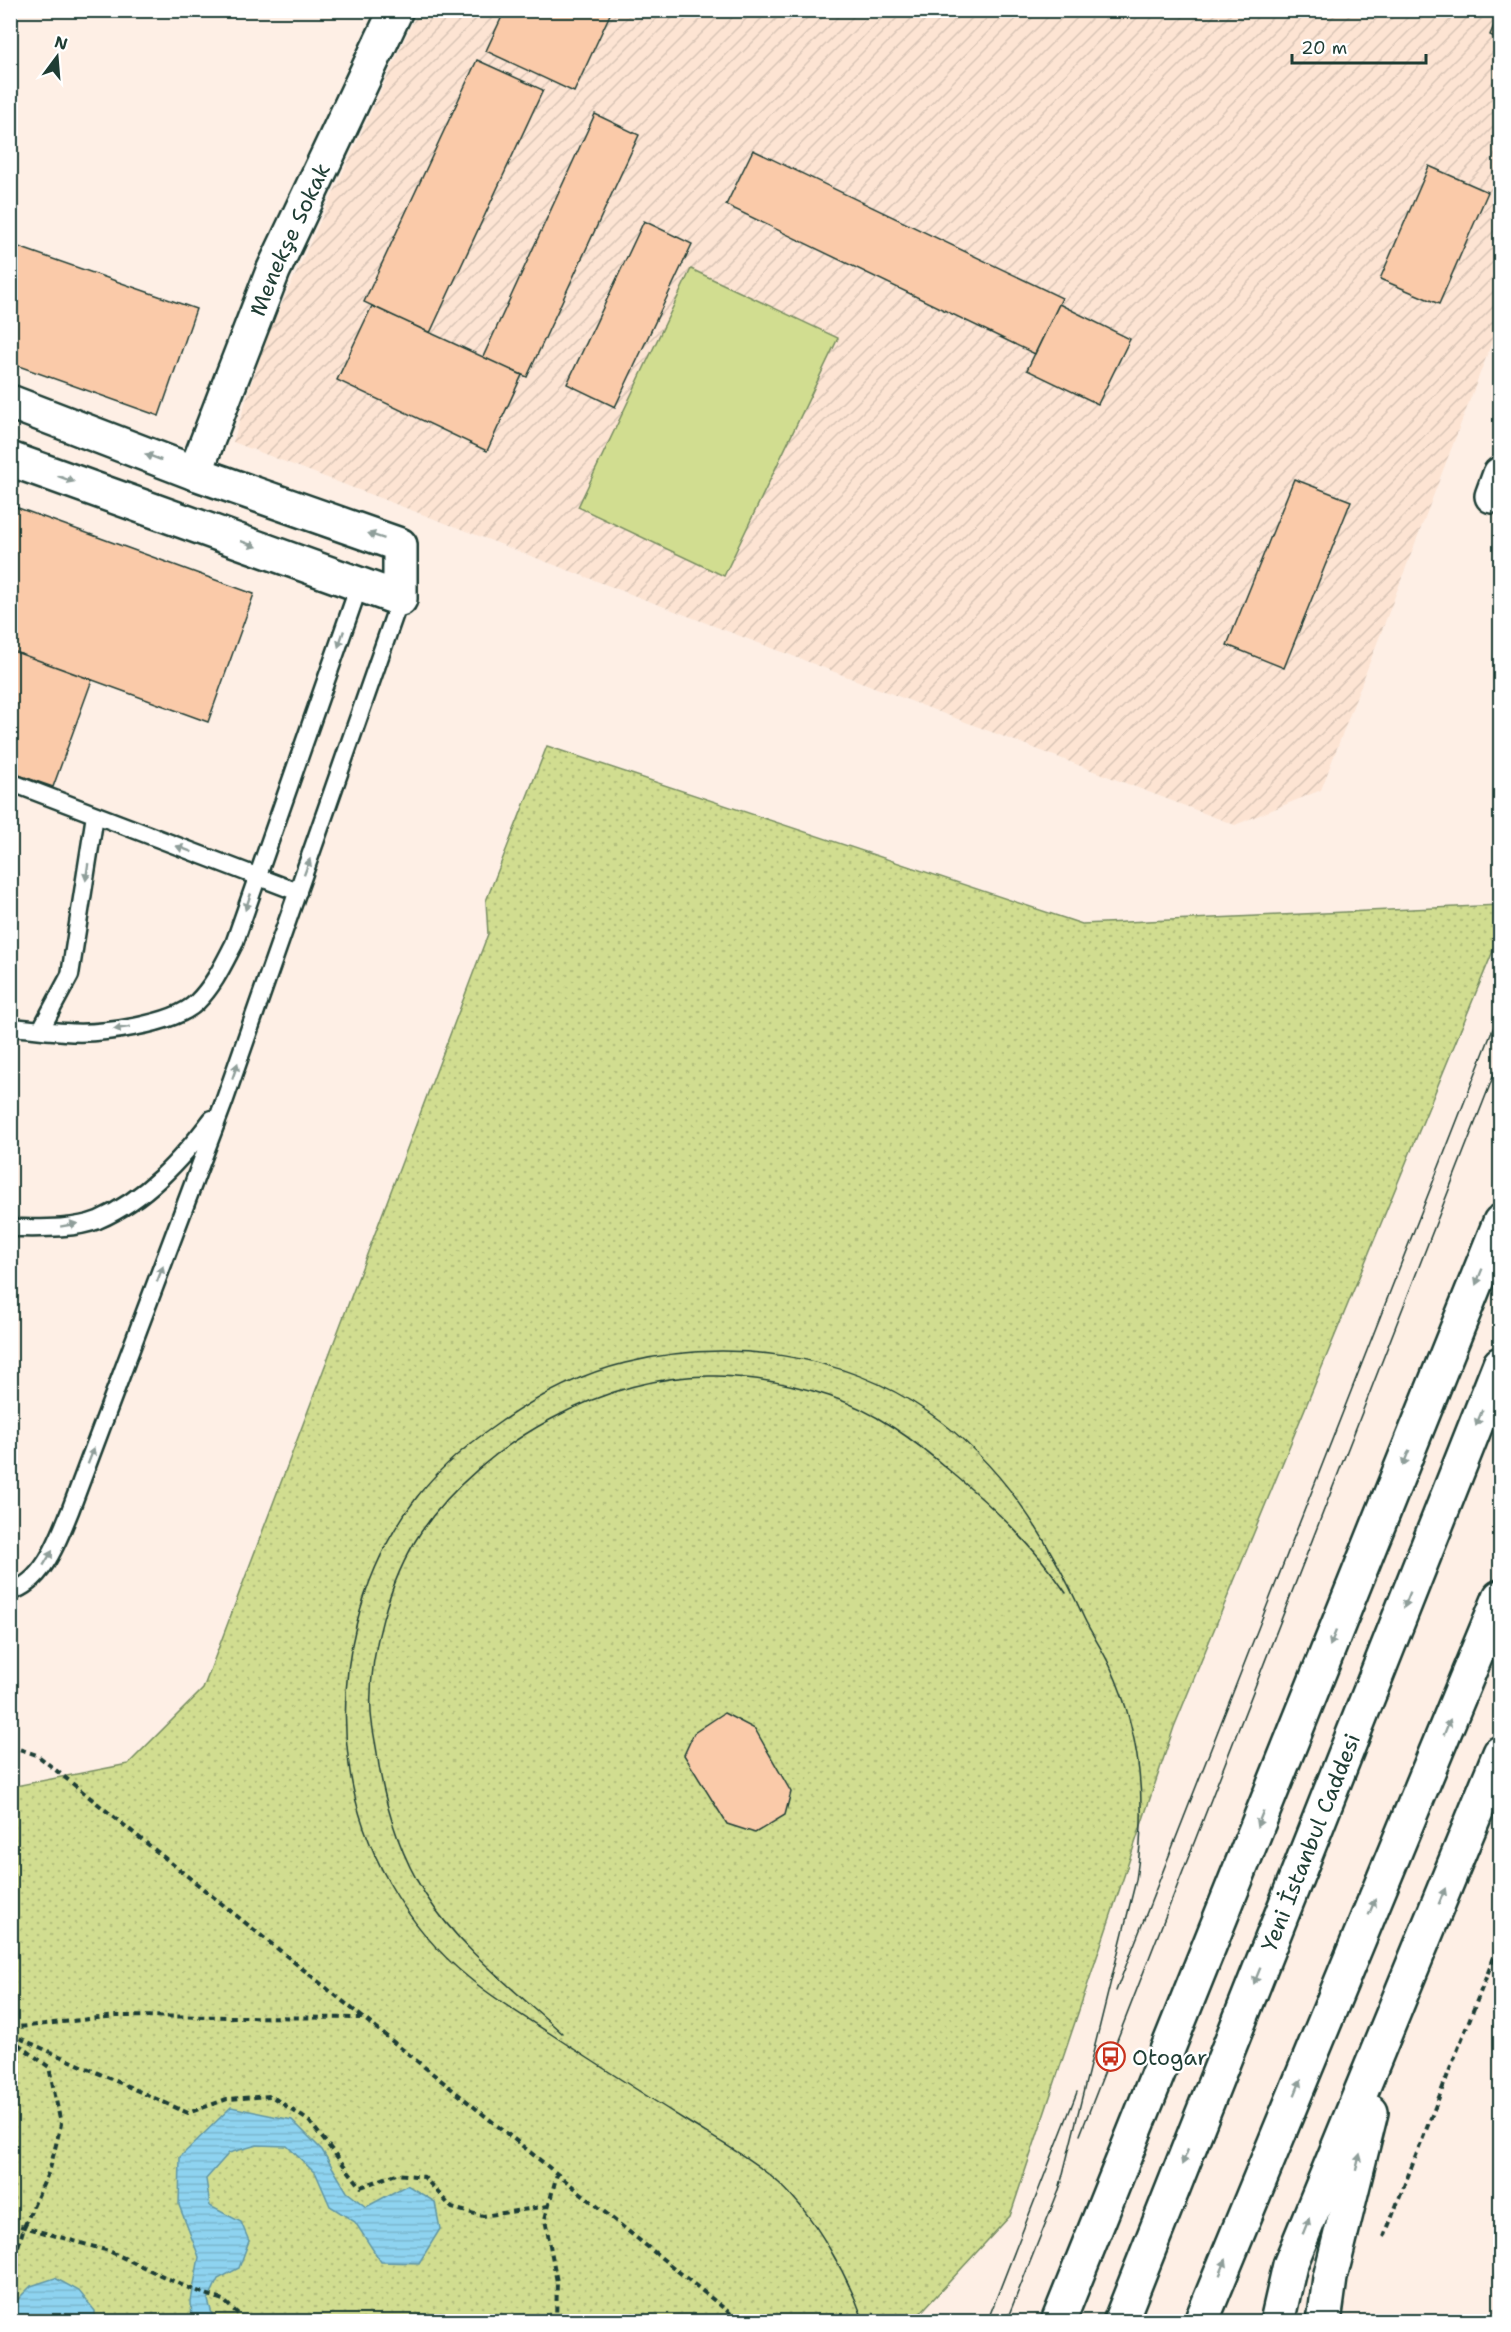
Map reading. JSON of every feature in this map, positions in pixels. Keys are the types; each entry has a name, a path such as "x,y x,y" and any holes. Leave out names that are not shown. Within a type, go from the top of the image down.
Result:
{"main road":[{"name":"Menekşe Sokak","path":"195,473 273,271 396,10"},
{"path":"10,402 195,473 400,545 400,599 10,459"},
{"path":"1058,2322 1500,1222"},
{"name":"Yeni İstanbul Caddesi","path":"1120,2322 1500,1364"},
{"path":"1201,2322 1500,1597"},
{"path":"1266,2322 1500,1753"},
{"path":"1324,2322 1330,2278 1347,2207 1404,1989"},
{"path":"1277,2322 1290,2265"}],"lane":[{"path":"10,1027 67,1033 120,1029 167,1020 196,1004 216,979 230,952 360,584"},
{"path":"10,1593 19,1590 34,1578 47,1561 58,1539 224,1102 400,599"},
{"path":"10,782 298,892"},
{"path":"41,1029 70,975 95,814"},
{"path":"10,1228 54,1228 96,1221 130,1202 161,1179 186,1153 224,1102"}],"path":[{"path":"10,1746 37,1755 741,2322"},
{"path":"1381,2245 1500,1942"},
{"path":"10,2028 116,2016 364,2018"},
{"path":"10,2036 188,2113 227,2099 271,2096 309,2121 361,2187 396,2174 424,2177 452,2208 483,2216 548,2206"},
{"path":"10,2036 50,2067 61,2124 50,2169 24,2226 10,2272"},
{"path":"556,2322 557,2282 545,2219 558,2174"},
{"path":"10,2223 109,2251 186,2287 223,2300 247,2322"}],"shaded area":[{"path":"418,11 1500,11 1500,321 1321,790 1235,825 233,442 265,340"}],"green space":[{"path":"691,269 838,338 724,576 578,507"},
{"path":"547,746 1082,924 1500,905 1500,934 1174,1727 1010,2216 913,2321 11,2321 10,1959 15,1945 10,1936 10,1787 128,1764 203,1689 488,934 486,901"}],"water":[{"path":"231,2107 292,2120 322,2150 347,2192 366,2207 407,2185 435,2202 440,2229 419,2263 381,2262 355,2222 330,2206 316,2174 287,2146 257,2145 229,2153 206,2179 210,2206 241,2222 249,2241 239,2268 218,2279 208,2300 214,2321 192,2321 191,2301 199,2257 179,2205 180,2157"},
{"path":"55,2278 79,2291 95,2311 95,2321 15,2321 13,2304 31,2286"}],"building":[{"path":"505,10 612,10 574,92 486,51"},
{"path":"1500,11 1500,40 1490,35"},
{"path":"477,60 543,90 430,333 364,302"},
{"path":"595,114 639,135 527,377 483,357"},
{"path":"753,150 1062,298 1035,354 726,205"},
{"path":"1429,166 1488,192 1439,304 1380,279"},
{"path":"644,221 692,244 615,407 567,384"},
{"path":"10,244 196,309 159,416 10,363"},
{"path":"1059,304 1130,339 1098,404 1027,370"},
{"path":"372,306 522,375 487,451 337,380"},
{"path":"1294,479 1351,501 1284,668 1227,645"},
{"path":"10,505 254,594 208,722 10,650"},
{"path":"10,650 92,680 53,787 10,772"},
{"path":"724,1713 755,1729 791,1792 785,1815 755,1833 727,1824 684,1755 694,1733"}],"tram line":[{"path":"1116,1991 1500,1011"},
{"path":"1080,2135 1500,1059"},
{"path":"864,2322 849,2286 829,2248 805,2212 779,2183 747,2158 509,2007 469,1978 446,1957 406,1909 389,1883 363,1826 349,1765 346,1694 356,1624 367,1590 380,1557 397,1526 417,1497 450,1461 504,1419 571,1382 625,1363 664,1355 703,1352 743,1352 782,1356 821,1364 858,1376 894,1392 928,1412 979,1454 1020,1504 1055,1559 1107,1660 1120,1691 1135,1744 1141,1798 1136,1880 1059,2190"},
{"path":"562,2033 471,1951 439,1914 415,1878 388,1808 373,1728 371,1713 373,1667 390,1595 421,1532 447,1500 478,1470 512,1443 551,1420 591,1401 632,1387 675,1378 716,1376 787,1385 846,1402 878,1418 922,1448 1013,1528 1041,1559 1066,1593"},
{"path":"987,2322 1077,2092"},
{"path":"1006,2322 1062,2182"}],"place":[{"name":"Otogar","path":"1111,2057"}]}
